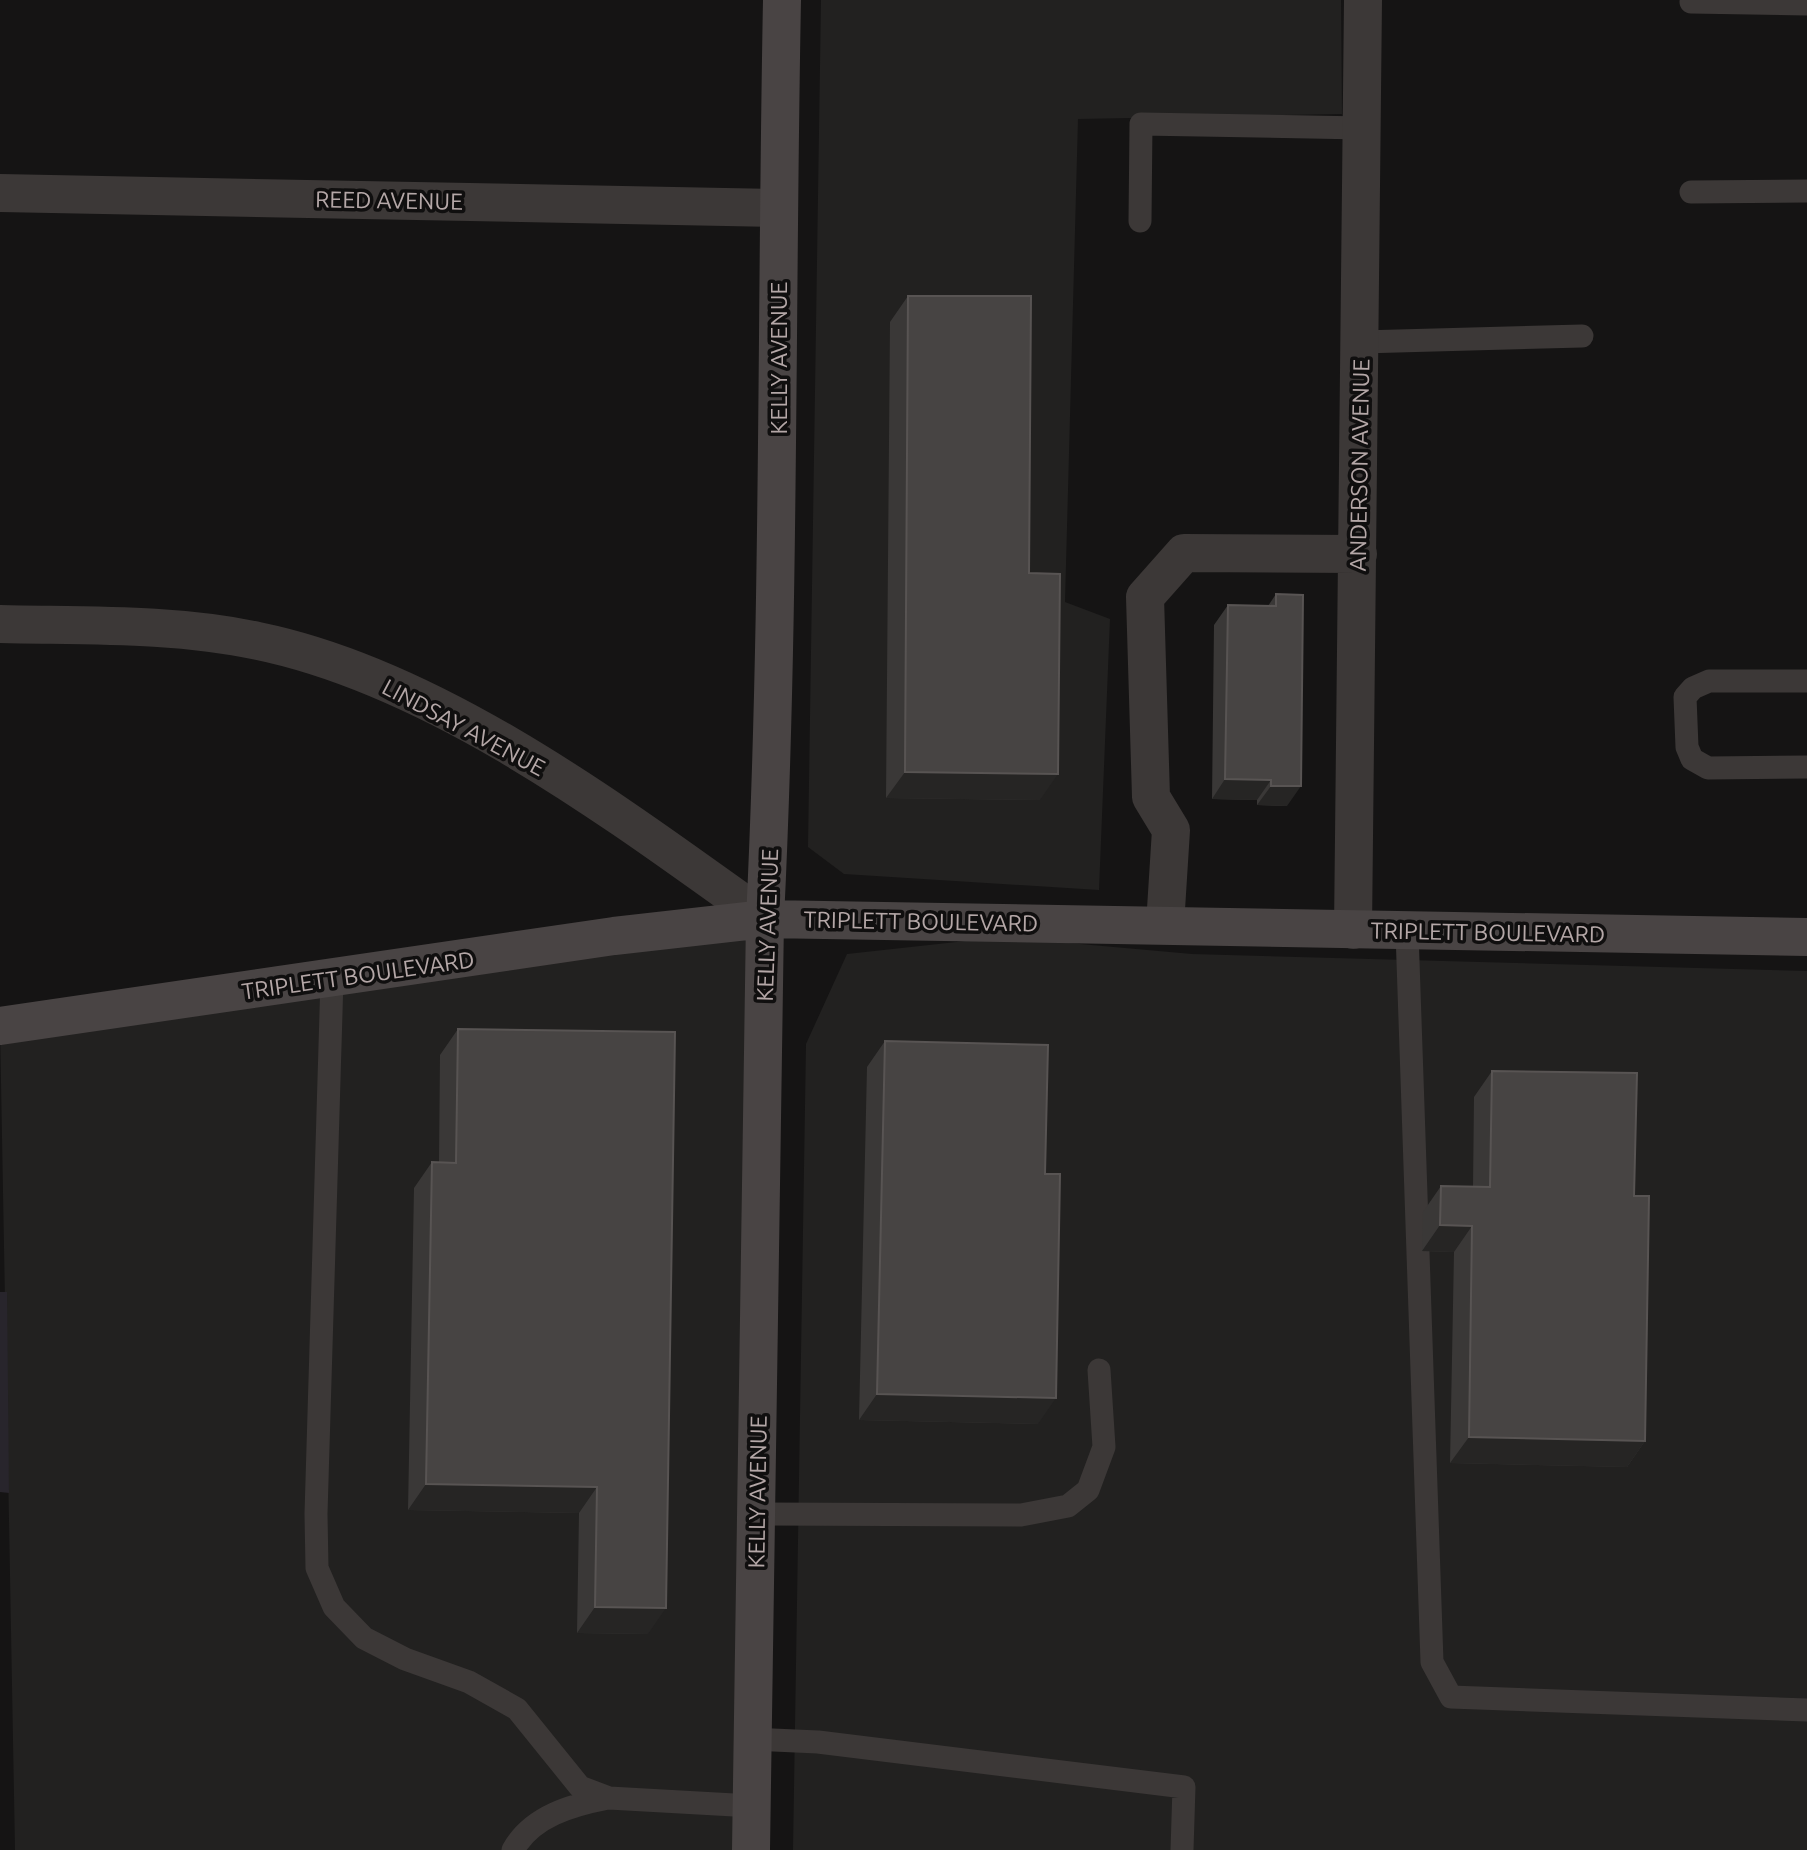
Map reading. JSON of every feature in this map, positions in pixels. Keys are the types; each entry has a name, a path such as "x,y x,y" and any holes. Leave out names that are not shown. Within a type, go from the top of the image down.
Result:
{"main road":[{"name":"KELLY AVENUE","path":"751,1850 765,919 772,768 782,0"},
{"name":"TRIPLETT BOULEVARD","path":"0,1027 614,936 765,919 1407,932 1807,936"}],"street":[{"name":"ANDERSON AVENUE","path":"1353,930 1363,0"},
{"name":"REED AVENUE","path":"0,193 778,208"},
{"path":"1165,925 1171,830 1151,797 1145,597 1184,553 1358,554"},
{"name":"LINDSAY AVENUE","path":"0,624 199,631 289,649 378,680 467,723 611,808 765,919"}],"lane":[{"path":"1691,2 1807,4"},
{"path":"1140,221 1141,124 1363,128"},
{"path":"1691,192 1807,191"},
{"path":"1361,342 1582,336"},
{"path":"1807,681 1709,681 1693,688 1685,697 1687,747 1692,759 1708,768 1807,767"},
{"path":"1407,932 1433,1662 1451,1697 1807,1710"},
{"path":"332,979 317,1568 334,1607 364,1638 405,1658 469,1682 517,1709 580,1787 609,1798"},
{"path":"757,1514 1021,1515 1068,1506 1088,1490 1104,1447 1099,1370"},
{"path":"753,1738 818,1742 1184,1787 1182,1850"},
{"path":"513,1850 518,1841 551,1815 573,1804 609,1798 752,1806"}],"shaded area":[{"path":"821,0 1341,0 1342,114 1078,119 1065,602 1110,619 1099,890 844,874 808,847"},
{"path":"765,919 751,1850 15,1850 0,1027"},
{"path":"1002,937 1192,954 1807,971 1807,1850 793,1850 806,1044 847,954"},
{"path":"0,1292 7,1292 9,1493 0,1492"}],"building":[{"path":"908,296 1031,296 1029,573 1060,574 1058,774 905,772"},
{"path":"1276,594 1303,595 1301,786 1271,786 1271,780 1225,779 1228,605 1276,606"},
{"path":"458,1029 675,1032 666,1608 595,1607 597,1487 426,1484 432,1162 456,1163"},
{"path":"885,1041 1048,1045 1045,1174 1060,1174 1056,1398 877,1394"},
{"path":"1492,1071 1637,1073 1634,1196 1649,1196 1645,1441 1469,1437 1472,1226 1440,1225 1441,1186 1490,1187"}]}
